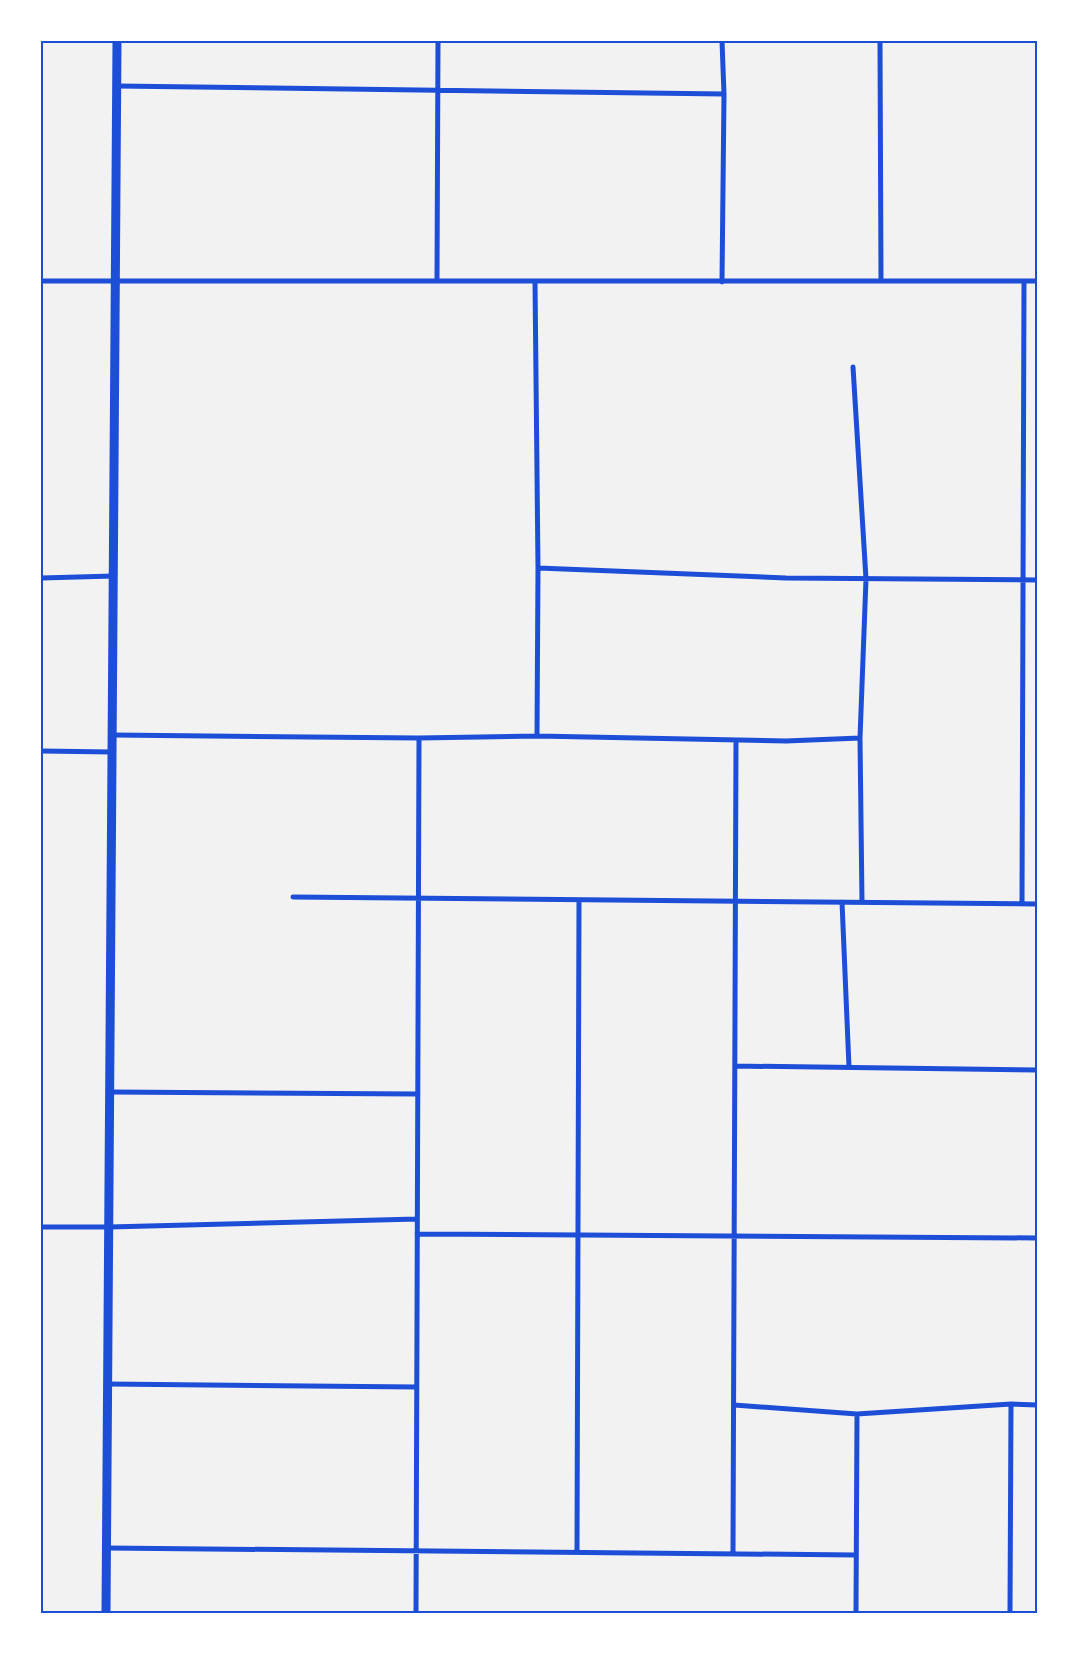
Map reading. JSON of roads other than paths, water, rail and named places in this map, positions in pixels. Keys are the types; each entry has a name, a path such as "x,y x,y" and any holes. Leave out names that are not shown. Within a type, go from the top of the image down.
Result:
{"street":[{"path":"106,1613 117,41"},
{"path":"437,281 438,41"},
{"path":"722,41 724,94 722,282"},
{"path":"880,41 881,281"},
{"path":"117,86 724,94"},
{"path":"41,281 1037,281"},
{"path":"535,281 538,568 537,736"},
{"path":"1022,904 1024,281"},
{"path":"853,367 866,578 860,738 862,902"},
{"path":"538,568 786,578 1037,580"},
{"path":"41,578 114,576"},
{"path":"113,735 419,738 537,736 736,741 860,738"},
{"path":"416,1613 419,738"},
{"path":"733,1554 736,741"},
{"path":"41,752 113,752"},
{"path":"293,897 1037,904"},
{"path":"577,1552 579,900"},
{"path":"842,902 849,1067"},
{"path":"735,1066 1037,1070"},
{"path":"110,1092 418,1094"},
{"path":"41,1227 417,1219"},
{"path":"418,1234 1037,1238"},
{"path":"108,1384 417,1386"},
{"path":"734,1405 857,1414 1011,1404 1037,1405"},
{"path":"1010,1613 1011,1404"},
{"path":"856,1613 857,1414"},
{"path":"107,1548 856,1555"}]}
